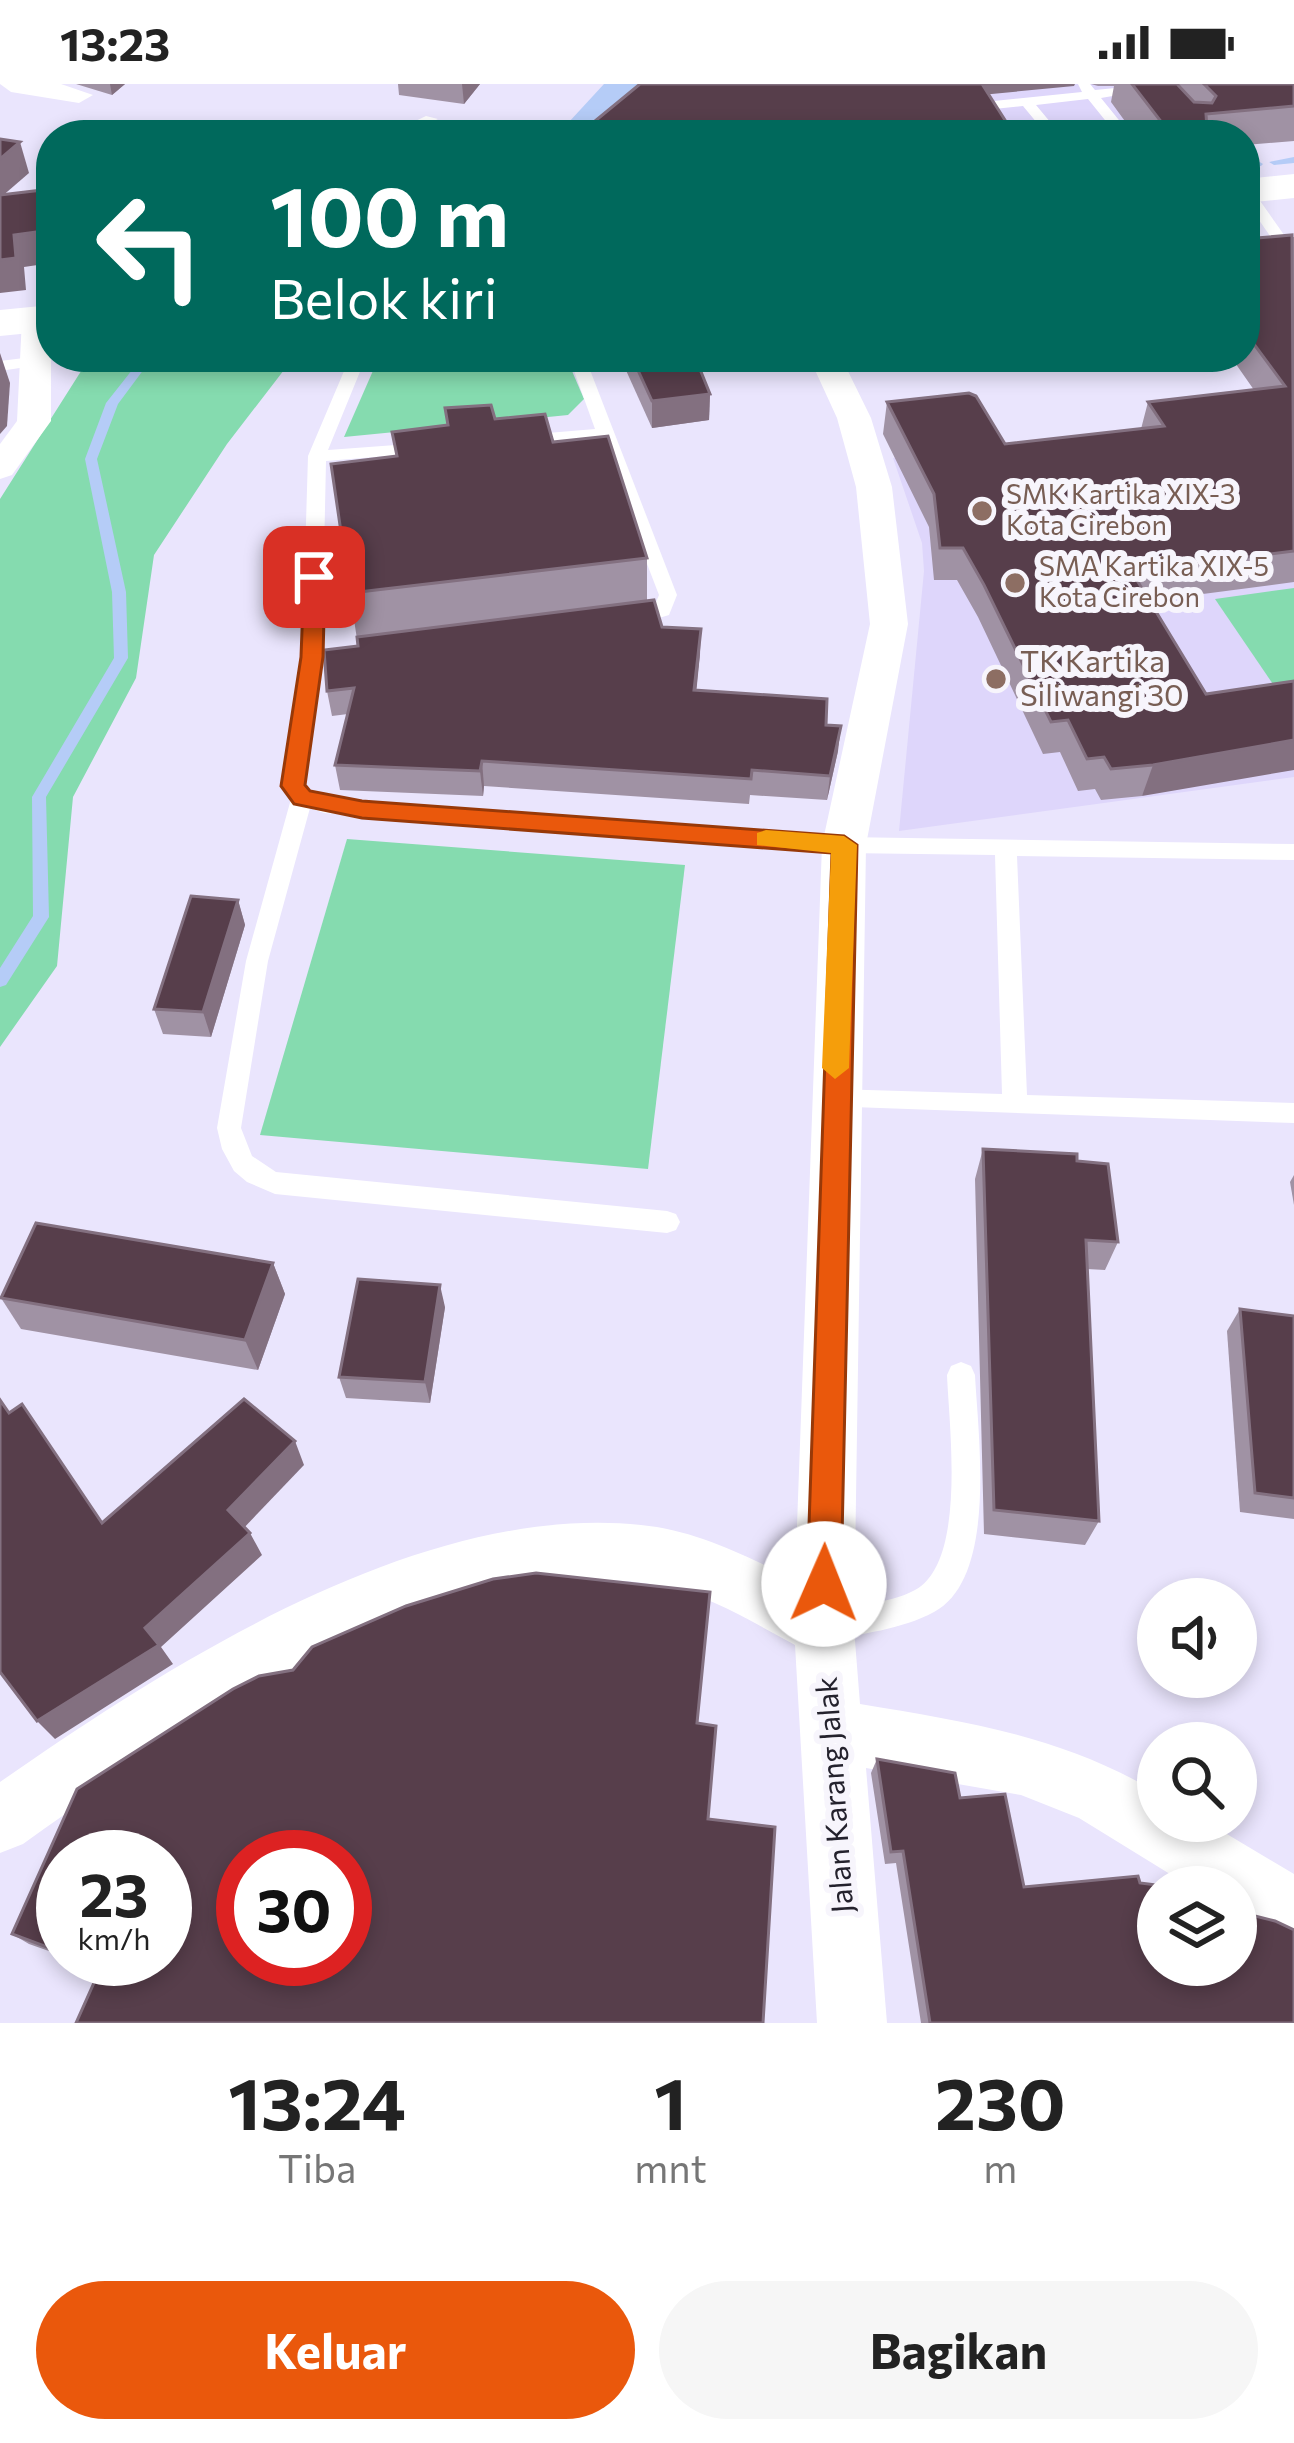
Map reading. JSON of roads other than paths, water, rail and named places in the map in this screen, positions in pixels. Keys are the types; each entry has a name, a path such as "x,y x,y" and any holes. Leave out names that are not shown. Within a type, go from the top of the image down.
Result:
{"street":[{"path":"11,84 79,95"},
{"path":"1260,190 1294,186"},
{"path":"0,468 34,421 32,330"},
{"name":"Jalan Karang Jalak","path":"832,372 854,418 874,487 890,624 844,845 834,1099 824,1628 852,2023"},
{"path":"0,1821 104,1744 346,1612 505,1558 637,1553 720,1573 824,1628"},
{"path":"830,1730 1021,1763 1101,1795 1294,1912"}],"lane":[{"path":"1088,90 1112,120"},
{"path":"943,110 1028,102 1088,90 1157,90"},
{"path":"1028,102 1042,120"},
{"path":"1260,211 1293,258"},
{"path":"1268,257 1293,258"},
{"path":"0,366 32,330"},
{"path":"352,372 317,456 312,657 293,786 302,798 362,809 844,845 1294,852"},
{"path":"582,372 668,595 662,611 617,622"},
{"path":"499,442 605,434"},
{"path":"317,456 454,445"},
{"path":"312,657 359,652"},
{"path":"302,798 257,961 229,1128 233,1149 249,1174 275,1183 667,1222"},
{"path":"1006,850 1015,1103"},
{"path":"834,1099 1294,1113"},
{"path":"824,1628 928,1599 952,1574 963,1517 961,1375"}],"waterway":[{"path":"588,120 622,84"},
{"path":"1274,162 1294,160"},
{"path":"0,981 41,917 39,797 121,658 119,592 91,459 112,403 136,372"}],"place":[{"name":"SMK Kartika XIX-3 Kota Cirebon","path":"982,511"},
{"name":"SMA Kartika XIX-5 Kota Cirebon","path":"1015,583"},
{"name":"TK Kartika Siliwangi 30","path":"996,679"}]}
